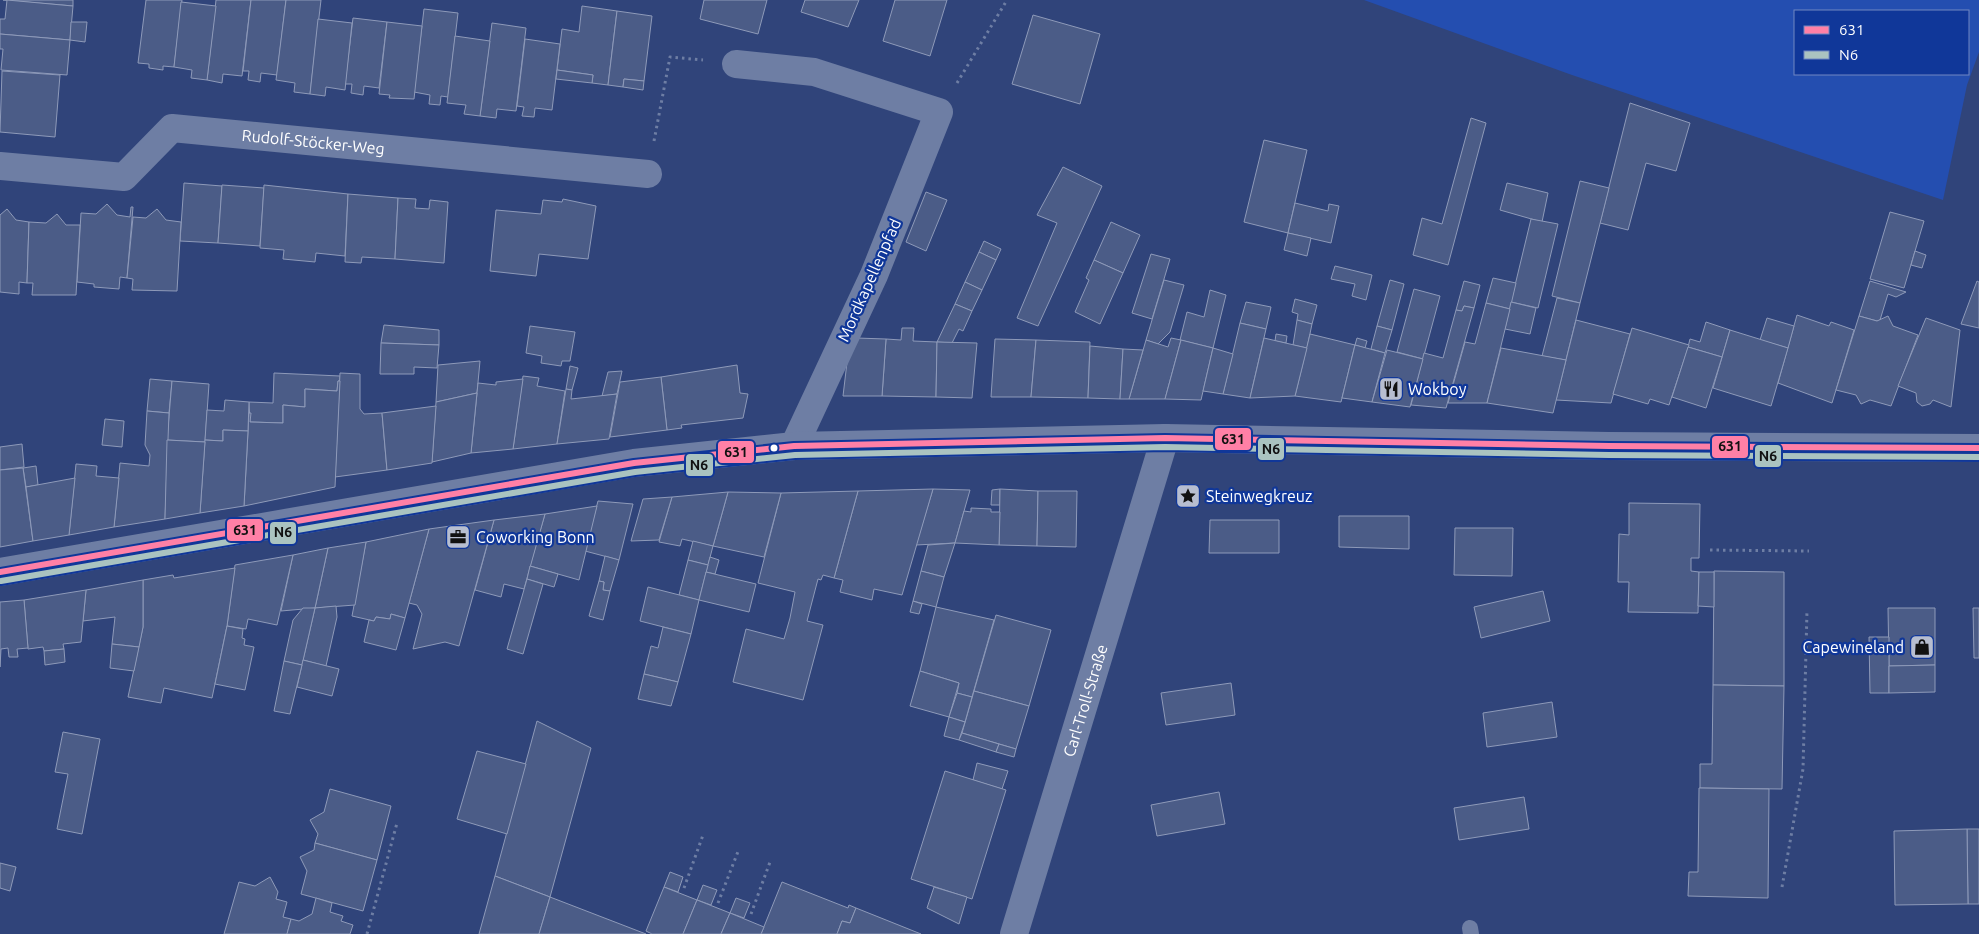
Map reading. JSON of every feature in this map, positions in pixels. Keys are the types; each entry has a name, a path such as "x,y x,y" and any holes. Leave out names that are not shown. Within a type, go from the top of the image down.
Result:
{"street":[{"path":"736,64 814,72 939,112"},
{"name":"Mordkapellenpfad","path":"794,446 874,275 939,112"},
{"name":"Rudolf-Stöcker-Weg","path":"0,166 124,177 172,128 648,174"},
{"path":"0,572 634,463 794,446 1165,438 1609,446 1979,448"},
{"name":"Carl-Troll-Straße","path":"1014,934 1165,438"}],"path":[{"path":"939,112 1007,0"},
{"path":"648,174 670,57 736,64"},
{"path":"1710,550 1809,552"},
{"path":"1782,887 1803,769 1807,610"},
{"path":"367,934 397,823"},
{"path":"684,888 703,834"},
{"path":"718,902 739,849"},
{"path":"751,914 770,862"}],"shaded area":[{"path":"1364,0 1979,0 1979,52 1967,85 1943,200 1572,75"}],"building":[{"path":"3,0 73,0 73,6"},
{"path":"7,0 73,6 70,40 0,34 0,19 5,19"},
{"path":"146,0 182,0 174,67 163,66 163,70 149,68 149,64 138,63"},
{"path":"216,0 251,0 242,76 223,74 222,83 207,80"},
{"path":"251,0 286,0 277,75 261,73 260,82 248,80 249,71 243,71"},
{"path":"286,0 321,0 310,94 294,92 295,83 276,80"},
{"path":"704,0 767,0 758,34 700,19"},
{"path":"805,0 859,0 848,27 801,12"},
{"path":"895,0 947,0 930,56 883,41"},
{"path":"181,2 216,6 207,80 191,78 192,70 174,67"},
{"path":"582,6 617,11 608,85 592,83 593,75 557,70 562,29 579,32"},
{"path":"424,9 458,13 448,97 441,96 440,105 429,104 430,95 414,92"},
{"path":"617,11 652,16 644,81 624,79 623,87 608,85"},
{"path":"1033,15 1100,34 1080,104 1012,84"},
{"path":"353,18 387,22 379,88 364,86 363,95 351,93 352,84 345,84"},
{"path":"318,19 352,23 345,90 326,87 325,96 310,94"},
{"path":"71,22 87,22 85,42 70,40"},
{"path":"387,22 422,26 414,99 389,98 390,95 379,94"},
{"path":"492,23 526,28 516,111 497,109 496,118 480,116"},
{"path":"0,34 70,40 67,75 1,70 3,49 0,49"},
{"path":"455,36 490,41 480,116 464,114 466,105 447,103"},
{"path":"525,39 560,44 552,110 535,108 534,117 522,116 524,107 517,106"},
{"path":"557,70 593,75 592,83 556,79"},
{"path":"2,71 60,75 55,137 0,132"},
{"path":"624,79 644,81 643,90 623,87"},
{"path":"1630,103 1690,123 1676,171 1646,163 1628,230 1600,223"},
{"path":"1471,118 1486,123 1448,265 1413,255 1422,218 1442,224"},
{"path":"1264,140 1307,150 1288,233 1244,222"},
{"path":"1063,167 1102,186 1038,326 1017,318 1057,223 1037,215"},
{"path":"1580,181 1609,188 1580,303 1552,296"},
{"path":"184,183 222,186 218,243 180,241"},
{"path":"1507,183 1548,193 1542,222 1500,210"},
{"path":"222,185 264,188 260,246 218,243"},
{"path":"264,185 348,194 345,256 316,253 315,262 283,259 284,250 260,248"},
{"path":"926,192 947,200 926,251 906,242"},
{"path":"348,194 398,198 395,259 362,257 361,263 345,262"},
{"path":"398,198 416,199 415,208 429,209 430,200 448,202 444,263 395,259"},
{"path":"563,199 596,206 588,259 539,254 536,276 490,271 496,210 541,214 543,200 562,202"},
{"path":"1295,203 1328,211 1329,204 1339,206 1331,243 1288,233"},
{"path":"107,204 117,215 130,217 131,207 133,207 127,278 120,277 119,289 94,287 94,284 77,282 81,213 96,214"},
{"path":"7,209 16,220 29,222 27,283 19,282 19,294 0,292 0,215"},
{"path":"157,209 166,220 181,222 177,291 132,290 133,279 127,278 133,217 146,218"},
{"path":"1890,212 1924,221 1904,288 1870,279"},
{"path":"57,214 66,225 80,225 76,295 32,295 33,283 27,283 29,222 46,223"},
{"path":"1531,219 1558,224 1538,308 1511,302"},
{"path":"1111,222 1140,235 1123,273 1094,260"},
{"path":"1288,233 1311,238 1307,256 1284,250"},
{"path":"984,241 1001,249 996,260 979,252"},
{"path":"1915,251 1926,255 1922,268 1911,265"},
{"path":"979,252 996,260 982,290 965,282"},
{"path":"1151,254 1170,259 1152,319 1132,313"},
{"path":"1094,260 1123,273 1100,324 1075,312 1089,280 1086,278"},
{"path":"1335,266 1372,275 1366,300 1352,296 1355,284 1331,279"},
{"path":"1493,278 1516,283 1510,309 1486,303"},
{"path":"1164,280 1184,285 1170,332 1158,344 1146,340"},
{"path":"1390,280 1404,284 1392,330 1377,326"},
{"path":"1464,281 1480,285 1474,308 1464,306 1462,311 1456,310"},
{"path":"1870,281 1906,292 1896,297 1888,294 1880,320 1877,321 1859,316"},
{"path":"1977,281 1979,282 1979,328 1961,324"},
{"path":"965,282 982,290 972,311 955,304"},
{"path":"1414,289 1440,296 1423,359 1397,352"},
{"path":"1210,290 1226,295 1213,348 1180,340 1187,312 1204,317"},
{"path":"1557,298 1580,303 1566,360 1542,356"},
{"path":"1295,299 1317,305 1312,324 1297,320 1298,314 1292,312"},
{"path":"1246,302 1271,307 1266,329 1240,323"},
{"path":"1511,302 1536,308 1530,334 1505,329"},
{"path":"1486,303 1510,309 1487,403 1448,403 1465,342 1475,344"},
{"path":"955,304 972,311 963,331 959,329 952,343 937,342"},
{"path":"1464,306 1474,308 1446,408 1411,405 1424,353 1443,358 1456,310 1462,311"},
{"path":"1797,315 1829,326 1831,322 1854,330 1832,403 1778,383"},
{"path":"1859,316 1877,321 1888,316 1893,326 1918,335 1891,406 1870,400 1861,404 1856,395 1836,390"},
{"path":"1767,318 1794,326 1788,348 1760,340"},
{"path":"1926,318 1960,330 1951,407 1933,400 1930,404 1922,406 1917,402 1916,393 1898,386"},
{"path":"1297,320 1312,324 1307,348 1293,345"},
{"path":"1576,320 1630,334 1611,403 1556,400"},
{"path":"1706,322 1730,330 1722,357 1688,347 1690,339 1700,342"},
{"path":"1240,323 1266,329 1250,398 1223,394"},
{"path":"384,325 439,330 439,345 381,343"},
{"path":"530,326 575,332 570,361 562,361 561,366 541,363 542,356 526,353"},
{"path":"1377,326 1392,330 1385,353 1371,349"},
{"path":"902,328 914,328 913,341 937,342 936,397 882,396 886,339 901,340"},
{"path":"1632,328 1689,345 1669,405 1650,399 1648,404 1613,394"},
{"path":"1730,330 1788,348 1771,406 1713,388"},
{"path":"1276,334 1287,336 1286,343 1275,341"},
{"path":"1310,334 1355,345 1341,402 1295,396"},
{"path":"856,338 886,339 882,396 843,396 848,354"},
{"path":"1171,338 1181,340 1165,399 1129,399 1146,340 1168,347"},
{"path":"1264,338 1307,348 1295,396 1250,398"},
{"path":"1357,338 1367,341 1365,348 1355,345"},
{"path":"995,339 1036,340 1031,397 991,397"},
{"path":"1036,340 1090,342 1088,398 1031,397"},
{"path":"1181,340 1213,348 1201,400 1165,399"},
{"path":"937,342 977,343 972,398 936,397"},
{"path":"381,343 439,345 437,368 414,367 414,374 380,374"},
{"path":"1355,345 1385,353 1372,402 1342,398"},
{"path":"1090,346 1123,349 1120,399 1088,398"},
{"path":"1688,347 1722,357 1706,408 1672,397"},
{"path":"1213,348 1233,354 1223,394 1203,391"},
{"path":"1501,348 1566,360 1553,413 1487,403"},
{"path":"1123,349 1143,350 1129,399 1120,399"},
{"path":"1387,350 1423,359 1410,407 1372,402"},
{"path":"480,361 477,393 436,402 438,365"},
{"path":"737,365 740,393 748,394 743,418 681,425 682,428 667,430 661,377"},
{"path":"570,366 578,368 572,390 566,389"},
{"path":"622,371 617,394 602,396 608,372"},
{"path":"274,373 340,376 340,381 338,381 337,391 305,389 305,407 283,405 283,423 250,422 249,402 273,403"},
{"path":"340,373 360,374 360,409 364,414 382,413 387,470 335,477"},
{"path":"523,376 539,378 537,386 565,391 557,444 513,449"},
{"path":"661,377 667,430 610,437 620,382"},
{"path":"150,379 172,381 169,413 147,411"},
{"path":"523,379 513,449 471,453 478,383 496,385 496,382"},
{"path":"172,381 209,384 205,442 167,440"},
{"path":"338,381 340,381 335,487 244,506 249,413 251,413 250,422 283,423 283,405 305,407 305,389 337,391"},
{"path":"566,389 572,390 571,399 617,394 609,439 557,444"},
{"path":"477,393 471,453 432,462 436,402"},
{"path":"225,400 249,402 248,431 223,430 223,441 205,440 207,410 224,411"},
{"path":"436,406 432,463 387,470 382,413"},
{"path":"147,411 169,413 165,519 114,527 120,463 149,466 150,455 145,445"},
{"path":"105,419 124,421 122,447 102,445"},
{"path":"223,430 248,431 244,506 200,513 205,440 223,441"},
{"path":"167,440 205,442 200,513 165,519"},
{"path":"22,444 24,467 0,470 0,447"},
{"path":"76,464 97,466 96,476 119,478 114,527 69,535"},
{"path":"36,466 38,485 26,487 23,468"},
{"path":"23,468 33,541 0,547 0,470"},
{"path":"75,478 69,535 33,541 26,487"},
{"path":"933,489 970,490 955,543 916,545"},
{"path":"933,489 902,595 874,589 872,600 840,592 843,580 834,578 858,491"},
{"path":"1000,489 1000,505 991,505 992,490"},
{"path":"1000,489 1038,491 1037,546 999,545"},
{"path":"858,491 834,578 823,575 821,580 818,579 807,621 823,625 803,700 733,682 746,629 784,639 790,618 795,592 758,583 781,493"},
{"path":"1038,491 1077,491 1076,547 1037,546"},
{"path":"728,492 781,493 764,557 713,546"},
{"path":"728,492 713,546 682,539 680,546 659,542 672,497"},
{"path":"672,497 659,540 631,541 643,499"},
{"path":"598,501 633,504 619,560 585,551"},
{"path":"1629,503 1700,504 1699,558 1691,558 1691,571 1699,572 1698,613 1628,612 1629,582 1618,582 1619,534 1629,535"},
{"path":"597,506 579,580 530,566 545,514"},
{"path":"971,508 991,509 991,512 1000,512 999,545 955,543 964,511 971,512"},
{"path":"545,514 524,589 504,584 501,597 475,590 494,520"},
{"path":"1339,516 1409,516 1409,549 1339,547"},
{"path":"494,520 459,646 445,642 413,649 422,614 417,605 409,603 429,529"},
{"path":"1210,520 1279,520 1279,553 1209,553"},
{"path":"1455,528 1513,528 1512,576 1454,575"},
{"path":"429,529 405,618 391,614 390,619 376,617 374,621 352,616 366,542"},
{"path":"693,541 713,546 708,565 688,560"},
{"path":"366,542 355,605 315,608 328,548"},
{"path":"955,543 944,577 921,571 928,545"},
{"path":"328,548 315,608 281,611 293,555"},
{"path":"293,555 277,625 248,619 246,629 227,626 235,565"},
{"path":"605,556 619,560 610,591 603,590 604,582 599,581"},
{"path":"710,557 719,560 715,574 706,572"},
{"path":"688,560 708,565 699,600 679,595"},
{"path":"530,566 558,574 554,587 527,579"},
{"path":"235,568 227,626 212,698 164,688 161,703 128,697 143,627 143,580 173,575 174,578"},
{"path":"921,571 944,577 936,607 913,601"},
{"path":"1714,571 1784,572 1784,686 1713,685"},
{"path":"706,572 756,584 749,612 699,600"},
{"path":"1699,572 1714,572 1714,607 1698,606"},
{"path":"527,579 543,584 523,654 507,649"},
{"path":"143,580 143,627 139,647 112,644 115,617 83,621 86,590"},
{"path":"599,581 604,582 603,590 610,591 603,620 589,616"},
{"path":"648,587 699,600 691,634 640,621"},
{"path":"86,590 81,642 63,644 64,649 44,651 43,647 28,649 24,600"},
{"path":"1543,591 1550,621 1481,638 1474,607"},
{"path":"24,600 28,648 17,649 18,657 9,657 8,648 1,649 0,667 0,602"},
{"path":"913,601 922,604 919,614 910,612"},
{"path":"336,606 337,617 326,666 303,660 315,608"},
{"path":"936,607 994,620 972,697 957,693 959,683 920,671"},
{"path":"303,608 315,608 302,665 284,661 293,620"},
{"path":"1888,608 1935,608 1935,665 1889,666"},
{"path":"1973,608 1979,608 1979,658 1974,658"},
{"path":"391,614 405,618 396,650 364,642 369,620 374,621 376,617 390,619"},
{"path":"996,615 1051,630 1029,706 974,691"},
{"path":"227,626 243,629 242,638 245,639 244,645 254,647 245,690 215,684"},
{"path":"663,627 691,634 678,682 644,674 651,646 658,648"},
{"path":"1869,637 1889,637 1889,693 1870,693"},
{"path":"112,644 139,647 134,671 110,668"},
{"path":"64,649 65,662 45,665 44,651"},
{"path":"303,660 339,669 332,696 297,687"},
{"path":"284,661 302,665 290,714 274,711"},
{"path":"1935,665 1935,692 1889,693 1889,666"},
{"path":"920,671 959,683 949,717 910,706"},
{"path":"644,674 678,682 671,706 638,699"},
{"path":"1231,683 1235,715 1166,725 1161,693"},
{"path":"1713,685 1784,686 1782,789 1700,788 1700,764 1712,764"},
{"path":"974,691 1029,706 1016,749 962,733"},
{"path":"957,693 972,697 965,722 949,717"},
{"path":"1552,702 1557,737 1487,747 1483,713"},
{"path":"949,717 965,722 959,740 944,736"},
{"path":"537,721 591,748 550,897 495,876"},
{"path":"63,732 100,739 82,834 57,829 68,774 55,772"},
{"path":"962,733 999,744 996,752 959,740"},
{"path":"999,744 1016,749 1014,757 996,752"},
{"path":"477,751 526,764 507,834 457,819"},
{"path":"977,763 1008,771 1002,789 973,780"},
{"path":"945,771 1006,790 972,899 911,879"},
{"path":"1699,788 1769,789 1768,898 1688,896 1689,872 1698,872"},
{"path":"330,789 391,806 377,860 315,843 318,834 310,820 324,812"},
{"path":"1219,792 1225,824 1157,836 1151,805"},
{"path":"1524,797 1529,829 1459,840 1454,808"},
{"path":"1967,829 1979,829 1979,904 1968,904"},
{"path":"1967,829 1968,904 1895,905 1894,831"},
{"path":"315,843 377,860 363,911 301,894 307,871 300,857 314,850"},
{"path":"0,863 16,867 10,891 0,888"},
{"path":"670,872 683,877 678,892 664,887"},
{"path":"495,876 550,897 539,934 479,934"},
{"path":"270,877 278,892 276,899 287,902 283,917 291,919 287,934 224,934 239,882 255,886"},
{"path":"782,882 848,908 849,905 856,908 850,923 842,921 837,934 761,934"},
{"path":"703,885 717,890 711,905 697,900"},
{"path":"664,887 697,900 683,934 652,934 646,931"},
{"path":"934,887 967,897 959,924 927,908"},
{"path":"550,897 646,934 539,934"},
{"path":"316,898 332,903 330,912 343,916 341,921 353,925 350,934 287,934 291,919 299,921 312,914"},
{"path":"736,898 750,903 744,918 730,913"},
{"path":"697,900 730,913 721,934 683,934"},
{"path":"856,908 921,934 837,934 842,921 850,923"},
{"path":"730,913 764,927 761,934 721,934"}],"transit line":[{"name":"631","path":"0,572 634,463 794,446 1165,438 1609,446 1979,448"},
{"name":"N6","path":"1,581 635,472 795,455 1165,447 1609,455 1979,457"}],"place":[{"name":"Wokboy","path":"1391,389"},
{"name":"Steinwegkreuz","path":"1188,496"},
{"name":"Coworking Bonn","path":"458,537"},
{"name":"Capewineland","path":"1922,647"}]}
